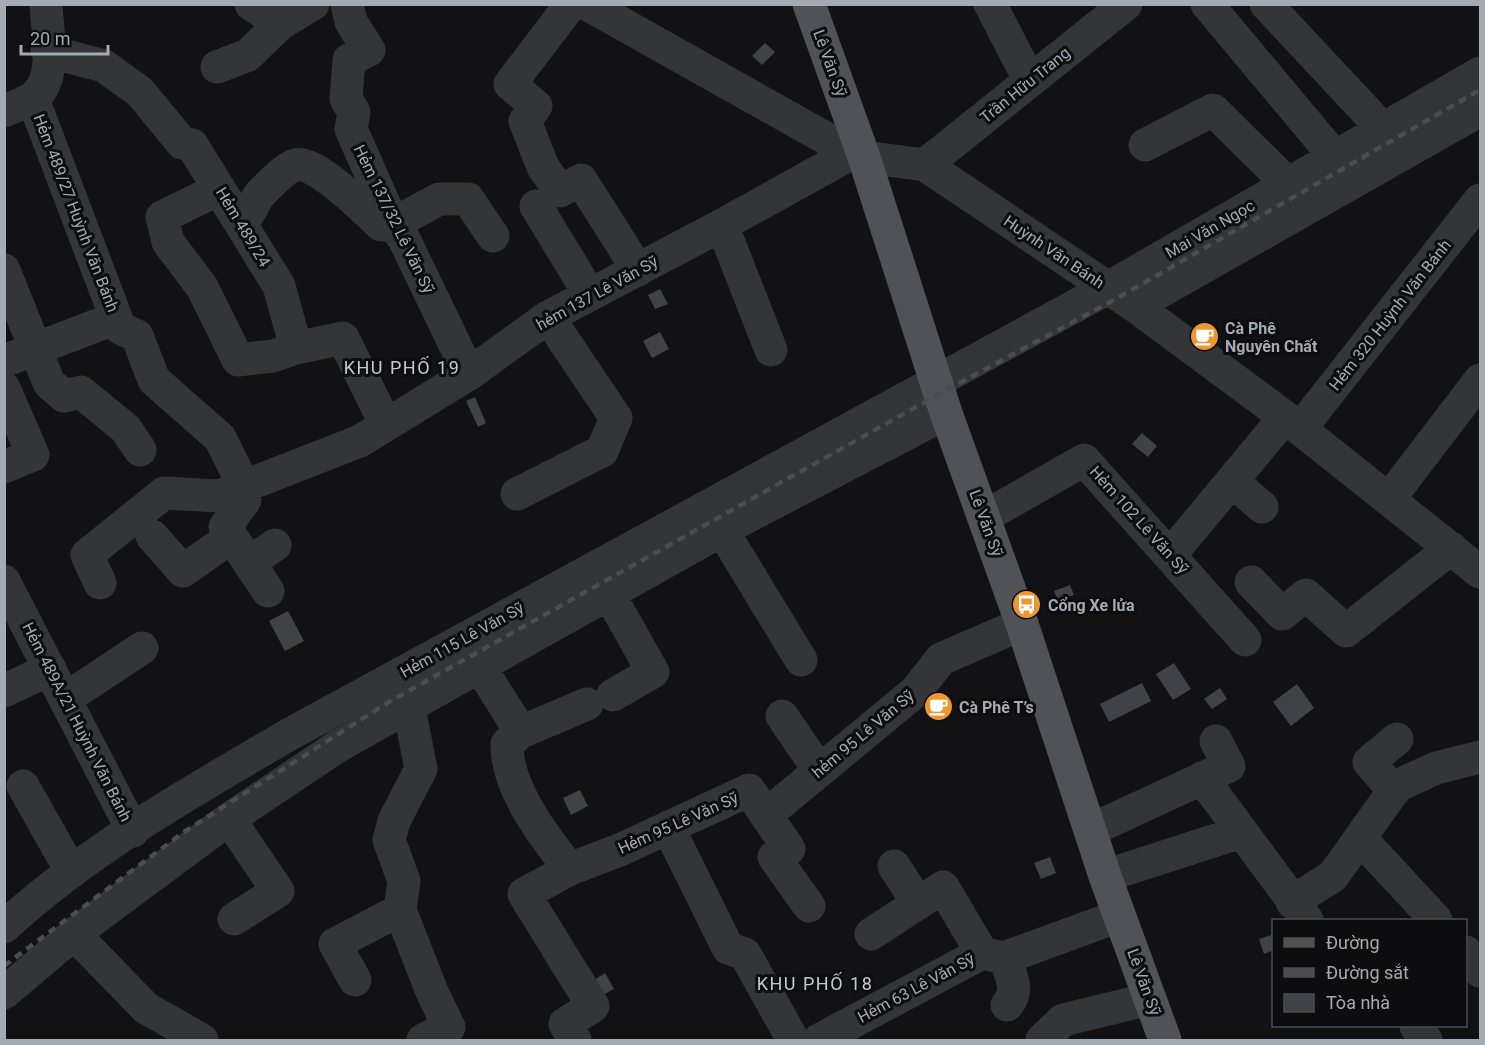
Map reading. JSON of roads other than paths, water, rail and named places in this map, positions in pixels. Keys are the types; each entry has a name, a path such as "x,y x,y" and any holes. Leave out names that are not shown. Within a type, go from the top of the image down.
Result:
{"main road":[{"name":"Lê Văn Sỹ","path":"809,4 858,155 937,380 946,413 1022,624 1105,876 1165,1041"}],"street":[{"path":"19,105 43,86 49,71 46,4"},
{"path":"251,4 280,24"},
{"path":"217,67 248,55 280,24 313,4"},
{"name":"Hẻm 137/32 Lê Văn Sỹ","path":"347,4 351,22 369,50 350,60 346,99 354,112 351,129 393,224 404,239 469,374"},
{"path":"571,4 510,84 536,106 525,122 543,167 560,191 581,180 638,270"},
{"name":"Huỳnh Văn Bánh","path":"587,4 858,155 925,165 1135,306 1292,423 1480,572"},
{"path":"990,4 1030,81"},
{"name":"Trần Hữu Trang","path":"925,165 1126,4"},
{"path":"1207,4 1335,157"},
{"path":"1266,4 1383,129"},
{"name":"Hẻm 489/24","path":"47,51 104,66 140,92 182,143 192,145 279,286 296,348"},
{"name":"Mai Văn Ngọc","path":"937,380 1108,288 1480,73"},
{"name":"Hẻm 489/27 Huỳnh Văn Bánh","path":"19,105 118,323"},
{"path":"1145,144 1213,110 1288,184"},
{"name":"Mai Văn Ngọc","path":"1135,306 1480,110"},
{"name":"hẻm 137 Lê Văn Sỹ","path":"100,582 87,555 164,494 219,496 360,441 469,374 548,317 858,155"},
{"path":"239,220 250,213 258,196 289,168 299,163 308,166 347,194 381,225 393,224 439,199 468,199 493,236"},
{"path":"219,189 162,217 168,242 202,287 238,360 273,356 296,348 343,338 386,425"},
{"name":"Hẻm 320 Huỳnh Văn Bánh","path":"1171,554 1232,481 1292,423 1480,200"},
{"path":"537,206 590,295"},
{"path":"722,225 771,350"},
{"path":"4,270 49,383 64,396 81,392 126,429 140,450"},
{"path":"517,494 602,451 616,418 548,317"},
{"path":"4,361 118,323 136,336 154,380 220,438 244,486 245,500 225,528 252,548 268,591"},
{"name":"Hẻm 115 Lê Văn Sỹ","path":"4,927 71,871 200,787 290,734 937,380"},
{"path":"1389,499 1480,380"},
{"path":"4,388 33,455 4,467"},
{"path":"4,993 74,934 229,819 338,746 722,530 946,413"},
{"name":"Hẻm 102 Lê Văn Sỹ","path":"984,518 1084,460 1171,554 1245,640"},
{"path":"1232,481 1262,507"},
{"path":"722,530 801,660"},
{"path":"152,536 183,571 252,548"},
{"path":"1251,582 1282,614 1306,595 1346,631 1451,548"},
{"name":"Hẻm 489A/21 Huỳnh Văn Bánh","path":"4,581 133,831"},
{"path":"570,869 548,842 525,806 507,756 507,744 520,732 599,699 653,672 609,594"},
{"name":"hẻm 95 Lê Văn Sỹ","path":"766,815 916,691 941,659 1022,624"},
{"path":"65,699 142,648"},
{"path":"480,668 520,732"},
{"path":"4,691 50,669"},
{"path":"409,708 421,769 394,821 389,840 404,881 400,910 432,992 436,1034"},
{"name":"Hẻm 95 Lê Văn Sỹ","path":"782,716 819,770"},
{"path":"1394,791 1369,762 1397,739"},
{"path":"1091,830 1229,766 1216,741"},
{"path":"1202,778 1300,911 1333,876 1397,786 1436,768 1480,757"},
{"path":"22,786 71,871"},
{"name":"Hẻm 95 Lê Văn Sỹ","path":"575,1041 565,1024 593,1006 524,894 570,869 622,849 749,790 789,849 774,857 808,906"},
{"path":"229,819 278,891 234,919"},
{"path":"668,827 728,948 745,954 794,1041"},
{"path":"1105,876 1241,832"},
{"path":"1361,839 1434,919"},
{"path":"894,866 918,903"},
{"name":"Hẻm 63 Lê Văn Sỹ","path":"872,934 943,887 1015,988 1012,999 1007,1005"},
{"path":"355,980 335,944 400,910"},
{"name":"Hẻm 63 Lê Văn Sỹ","path":"819,1041 993,956 1119,916"},
{"path":"74,934 146,1008 202,1041"},
{"path":"1467,953 1480,971"},
{"path":"1042,1041 1063,1020 1150,999"},
{"path":"1417,1027 1426,1041"}],"railway":[{"path":"4,966 184,832 387,703 941,393 1121,296 1480,90"}],"place":[{"name":"Cà Phê Nguyên Chất","path":"1204,337"},
{"name":"Cổng Xe lửa","path":"1027,605"},
{"name":"Cà Phê T’s","path":"938,707"}],"district":[{"name":"KHU PHỐ 19","path":"402,367"},
{"name":"KHU PHỐ 18","path":"815,983"}]}
